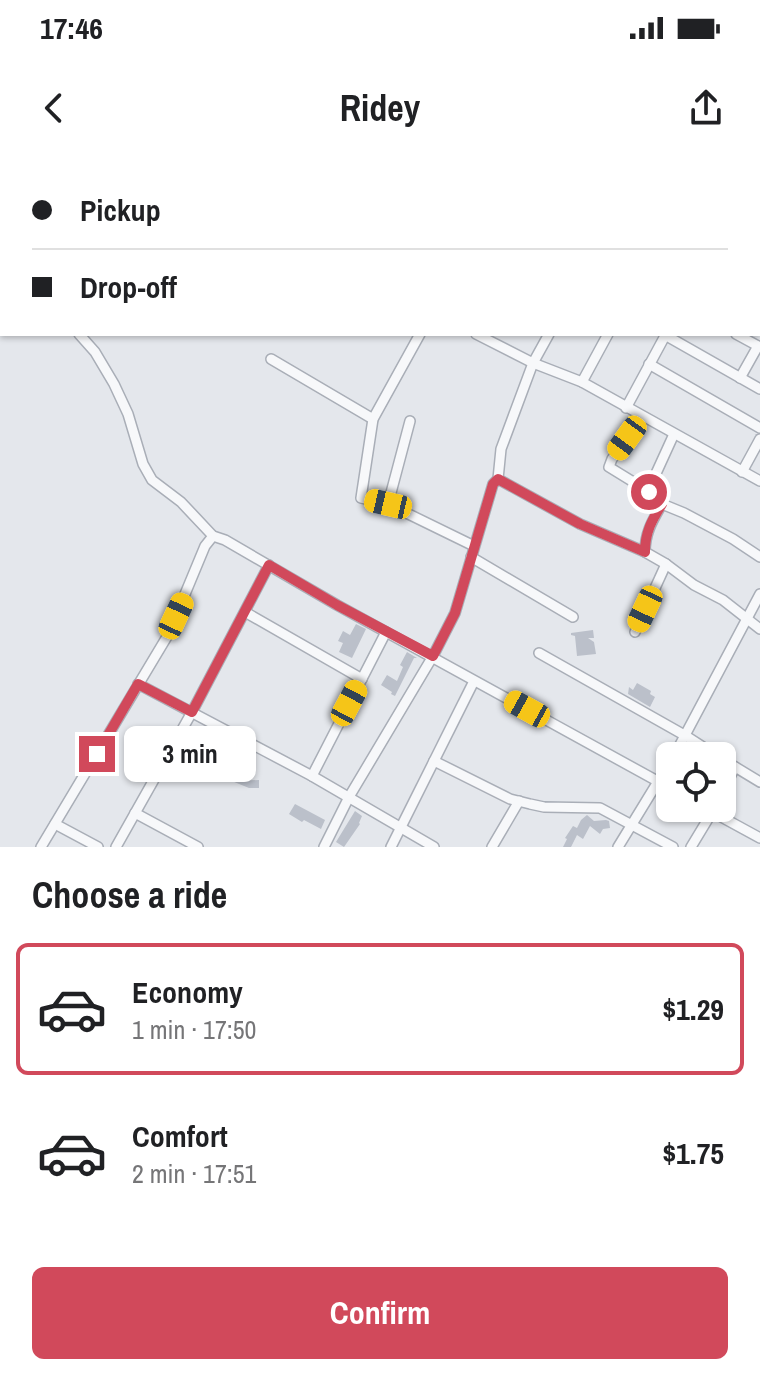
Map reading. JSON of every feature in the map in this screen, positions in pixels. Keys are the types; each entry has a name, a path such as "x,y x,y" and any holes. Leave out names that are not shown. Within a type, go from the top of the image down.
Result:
{"street":[{"path":"81,336 95,352 114,384 128,414 143,464 152,480 181,502 213,536 656,779"},
{"path":"419,336 373,419 361,498 388,504 474,546"},
{"path":"480,336 533,363 582,382 760,481"},
{"path":"328,846 349,797 433,656 455,613 493,484 498,479 501,449 533,363 548,336"},
{"path":"582,382 607,336"},
{"path":"626,408 664,336"},
{"path":"668,336 760,389"},
{"path":"740,336 759,347 740,378"},
{"path":"271,359 373,419"},
{"path":"649,364 760,428"},
{"path":"643,417 609,467 648,491 662,504 733,539 760,557"},
{"path":"388,504 410,421"},
{"path":"648,491 674,434"},
{"path":"742,472 760,439"},
{"path":"498,479 580,524 666,564 694,585 723,600 760,629"},
{"path":"645,552 649,525 662,504"},
{"path":"41,847 168,635 205,546 213,536"},
{"path":"471,557 573,617"},
{"path":"635,632 666,564"},
{"path":"116,847 192,712 269,565"},
{"path":"682,742 760,594"},
{"path":"245,612 362,679"},
{"path":"312,776 386,632"},
{"path":"539,653 695,742"},
{"path":"391,847 474,681"},
{"path":"138,684 312,776 434,847"},
{"path":"434,761 519,801 544,807 600,808 673,847"},
{"path":"736,768 760,782"},
{"path":"618,847 656,786"},
{"path":"492,847 519,801"},
{"path":"135,813 198,847"},
{"path":"691,847 704,822"},
{"path":"733,822 760,838"},
{"path":"55,824 98,847"}],"building":[{"path":"356,624 366,629 352,658 339,652 343,643 338,641 343,631 350,635"},
{"path":"593,630 594,638 588,638 594,642 596,654 577,656 575,636 571,633"},
{"path":"407,652 417,658 414,658 395,696 381,685 387,675 397,681"},
{"path":"637,683 655,697 650,707 628,694 629,687 633,690"},
{"path":"240,748 246,750 233,781 259,780 259,788 249,788 222,777 229,760 234,763"},
{"path":"295,804 325,820 321,829 289,814"},
{"path":"355,811 362,816 360,824 344,847 336,842"},
{"path":"587,815 594,821 609,821 610,828 603,829 600,834 590,826 583,839 577,835 571,847 563,847 573,826 577,828"}],"route":[{"path":"97,754 138,684 192,712 269,565 433,656 455,613 493,484 498,479 580,524 645,552 649,525 662,504 649,492"}]}
